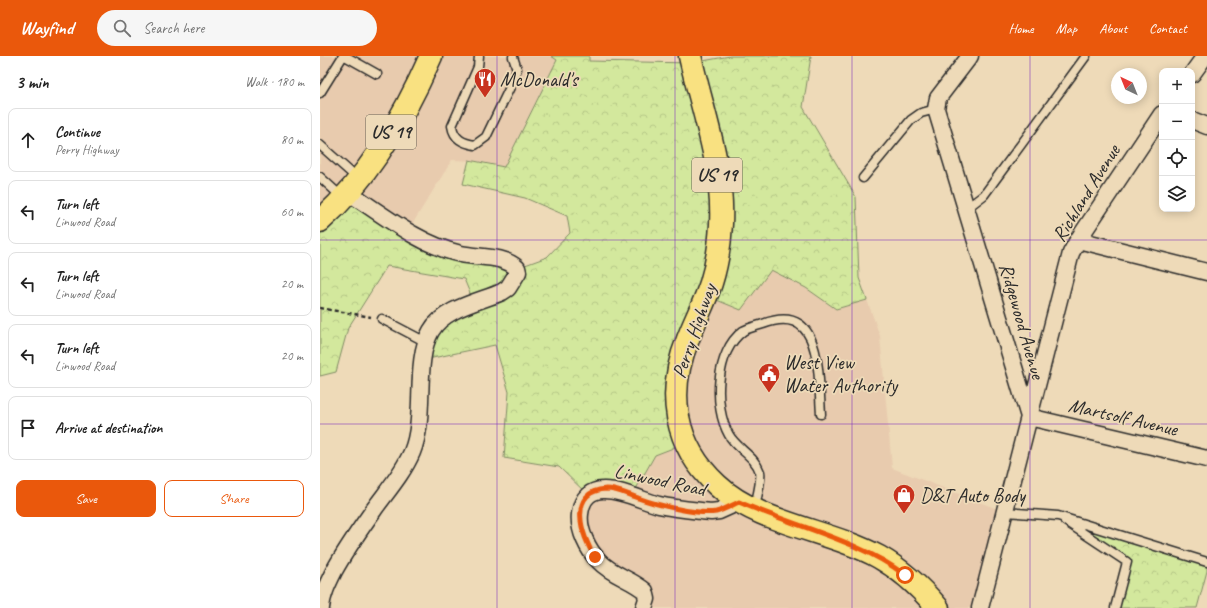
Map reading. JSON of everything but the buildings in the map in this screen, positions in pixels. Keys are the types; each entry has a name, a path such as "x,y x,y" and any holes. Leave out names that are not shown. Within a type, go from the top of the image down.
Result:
{"main road":[{"name":"US 19","path":"320,221 350,190 391,132 432,56"},
{"name":"Perry Highway","path":"690,56 717,170 721,222 718,253 711,283 687,340 678,368 675,388 676,407 681,432 692,455 709,477 747,506 879,557 905,575 938,608"}],"street":[{"path":"936,109 938,98 970,56"},
{"path":"1195,70 1205,56"},
{"name":"Ridgewood Avenue","path":"936,109 1029,417"},
{"name":"Richland Avenue","path":"1029,417 1071,253 1078,240 1159,118"},
{"path":"1195,121 1207,126"},
{"path":"322,608 323,595 343,555 398,478 412,454 419,434 423,360 426,342 431,330 440,320 452,312 502,292 508,288 518,272 517,268 505,260 460,254 438,247 408,231 350,190"},
{"path":"1078,240 1207,272"},
{"path":"980,608 1029,417"},
{"name":"Martsolf Avenue","path":"1029,417 1207,459"},
{"name":"Linwood Road","path":"646,604 645,591 642,588 607,568 590,550 583,533 580,515 583,504 588,496 597,491 612,489 659,505 711,512 747,506"}],"lane":[{"path":"320,93 344,56 378,74"},
{"path":"479,56 478,67 452,126 455,134 462,142 475,145 486,137 512,83 517,68 513,57"},
{"path":"967,208 984,195 1086,56"},
{"path":"863,178 911,120 921,113 936,109"},
{"path":"320,145 350,190"},
{"path":"320,177 350,190"},
{"path":"382,319 426,342"},
{"path":"747,506 760,474 755,462 730,436 720,413 720,366 731,343 743,331 774,319 791,319 803,326 816,350 821,414"},
{"path":"1005,512 1058,516 1207,562"},
{"path":"1058,516 1127,562 1115,608"}],"path":[{"path":"320,308 382,319"}],"shaded area":[{"path":"320,56 415,56 437,68 442,56 551,56 557,60 504,167 476,161 452,160 411,226 320,207"},
{"path":"771,270 806,288 836,309 867,300 880,336 892,468 1005,512 980,608 653,608 647,599 586,542 589,496 632,496 655,455 686,443 678,419 707,296 741,309"}],"green space":[{"path":"551,56 589,56 589,61 692,63 730,56 811,56 803,107 856,197 859,278 867,300 836,309 806,288 771,270 741,310 707,296 687,340 686,443 655,455 632,496 589,496 559,467 504,458 509,392 495,345 423,360 431,330 474,303 464,279 387,266 348,328 336,372 320,376 320,221 343,198 408,231 517,268 547,257 570,233 567,216 525,198 463,184 469,160 504,167 557,60"},
{"path":"1058,516 1207,562 1207,571 1197,608 1115,608 1126,562"}],"place":[{"name":"McDonald's","path":"485,98"},
{"name":"West View Water Authority","path":"769,394"},
{"name":"D&T Auto Body","path":"904,514"}],"route":[{"path":"595,557 586,542 580,523 581,509 585,500 592,493 612,489 659,505 690,510 714,512 723,510 739,502 774,517 864,550 879,557 905,575"}]}
